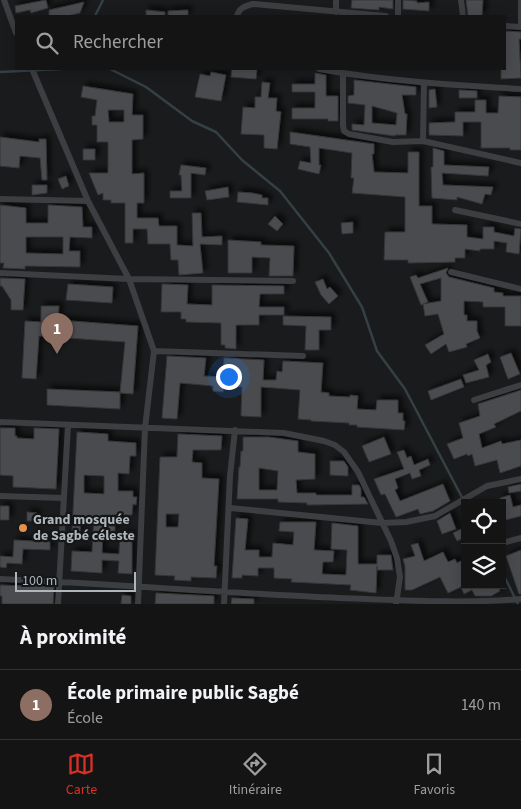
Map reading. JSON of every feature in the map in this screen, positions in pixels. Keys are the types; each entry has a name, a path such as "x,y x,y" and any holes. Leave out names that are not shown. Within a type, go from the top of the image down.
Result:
{"street":[{"path":"4,0 15,30"},
{"path":"336,0 336,12"},
{"path":"398,0 398,15"},
{"path":"461,0 463,15"},
{"path":"506,26 521,27 521,0"},
{"path":"237,15 242,8 253,4 374,15"},
{"path":"32,70 88,201 129,279 154,350 145,428 138,604"},
{"path":"324,70 424,83 521,90"},
{"path":"343,73 344,130 349,134 393,142 423,141 521,163"},
{"path":"423,141 424,83"},
{"path":"0,199 88,201"},
{"path":"455,210 521,224"},
{"path":"451,272 521,289"},
{"path":"0,273 129,279 293,280"},
{"path":"154,350 303,356"},
{"path":"474,400 521,385"},
{"path":"0,422 284,433 335,445 344,452 358,472 391,540 399,569 396,602"},
{"path":"58,604 68,425"},
{"path":"224,604 235,430"},
{"path":"230,508 382,523 406,522 434,516 487,486 521,479"},
{"path":"0,496 64,498"},
{"path":"506,542 521,538"},
{"path":"0,579 396,602 491,602 521,599"}],"building":[{"path":"46,0 48,8 31,13 30,10 16,13 15,6"},
{"path":"352,0 393,0 393,9 379,7 379,10 351,8"},
{"path":"403,0 417,1 417,3 429,2 429,11 403,9"},
{"path":"466,0 483,0 482,15 468,15"},
{"path":"84,2 80,13 71,15 49,15 49,10"},
{"path":"146,10 165,12 165,15 146,15"},
{"path":"188,10 188,15 168,15 168,11"},
{"path":"506,31 521,32 521,39 519,39 521,78 501,79 501,70 506,70"},
{"path":"232,70 257,70 256,79 231,77"},
{"path":"211,72 226,75 221,101 195,97 200,74 210,76"},
{"path":"315,73 326,75 326,96 338,96 338,121 328,121 328,119 292,119 292,108 315,108 315,92 292,92 292,84 315,84"},
{"path":"354,80 416,87 416,95 402,95 405,114 407,114 406,135 395,136 352,130 352,124 364,125 365,105 348,103 348,96 354,95","holes":["372,106 397,113 396,125 372,123"]},
{"path":"262,82 270,83 268,98 277,98 276,111 281,112 277,149 264,148 264,135 241,134 243,107 255,108 255,97 261,97"},
{"path":"83,86 133,94 132,115 143,115 143,139 132,140 132,174 144,173 144,203 137,203 137,218 158,218 159,226 177,226 177,245 193,246 192,213 201,213 202,237 222,236 222,245 200,244 203,273 179,275 178,260 171,260 170,244 148,244 147,229 133,229 133,243 125,243 125,203 111,203 111,200 103,200 103,193 98,195 89,173 108,173 108,142 97,142 97,125 92,125 92,116 95,116 97,100 81,97","holes":["108,110 124,110 124,122 109,122"]},
{"path":"435,89 437,107 429,108 429,90"},
{"path":"459,90 477,91 477,98 459,98"},
{"path":"499,96 521,97 521,150 481,148 481,122 463,122 463,136 429,135 429,123 455,122 455,112 475,112 475,100 486,100 486,113 498,113"},
{"path":"290,132 374,144 374,154 372,154 374,172 408,173 408,152 419,152 419,206 432,206 432,224 467,225 467,237 483,239 483,227 494,227 494,232 514,236 515,228 521,229 519,254 506,252 507,243 494,241 494,249 480,249 480,251 465,249 465,258 455,258 455,262 408,263 408,260 384,260 385,232 405,232 405,197 352,193 354,178 351,178 352,153 319,148 319,165 321,165 319,174 298,169 300,161 311,163 310,147 290,144"},
{"path":"0,137 39,142 39,139 46,139 47,180 42,180 40,158 20,156 19,168 0,166"},
{"path":"433,148 444,151 444,165 489,167 488,176 442,173 443,185 493,187 491,195 485,194 482,204 457,197 457,200 432,198 431,167 433,167"},
{"path":"83,149 95,149 95,160 83,160"},
{"path":"181,165 206,168 205,175 191,173 191,198 170,198 170,191 182,191 181,175 179,175"},
{"path":"66,176 69,186 62,189 58,179"},
{"path":"32,185 47,185 47,193 32,195"},
{"path":"228,187 229,197 207,200 205,191"},
{"path":"238,192 262,195 262,198 268,198 268,205 237,202"},
{"path":"0,205 26,208 26,223 48,223 48,205 82,207 83,227 92,227 92,238 70,237 69,251 80,251 80,267 25,266 25,269 3,268 4,263 0,263","holes":["26,237 63,237 63,254 26,253"]},
{"path":"275,216 283,224 277,231 268,224"},
{"path":"353,222 353,233 342,234 341,223"},
{"path":"228,240 261,242 261,245 294,246 293,276 269,276 270,258 252,257 252,273 228,273"},
{"path":"448,268 446,273 449,277 494,288 494,292 503,293 503,296 521,296 521,326 505,326 505,307 483,307 483,302 464,301 464,315 467,315 467,321 477,321 477,331 480,338 466,344 467,347 449,352 446,344 431,354 425,345 444,334 438,314 425,316 423,304 421,305 410,277 416,275 418,278","holes":["441,278 441,301 424,304 428,302 420,284"]},
{"path":"0,278 25,279 23,310 11,310 11,300 2,286 0,286"},
{"path":"323,279 327,289 330,287 338,296 329,304 321,295 315,282"},
{"path":"68,284 113,287 112,303 66,300"},
{"path":"162,284 188,285 187,304 212,305 212,285 284,286 284,294 260,294 259,307 284,307 284,315 259,315 259,325 236,325 236,349 225,348 225,345 221,345 221,323 186,322 186,319 181,319 181,312 161,312"},
{"path":"41,306 59,306 58,320 138,326 133,394 120,393 125,342 39,336 36,379 22,378 25,321 41,322"},
{"path":"283,316 331,317 331,330 319,330 319,350 305,350 306,326 283,325"},
{"path":"511,353 520,374 508,379 500,357"},
{"path":"488,354 491,362 486,365 489,377 466,383 463,375 479,370 474,360"},
{"path":"167,356 206,358 204,376 223,377 224,358 264,360 263,380 276,380 277,371 282,372 283,361 323,363 321,392 329,393 329,396 358,396 357,409 376,410 377,400 398,400 398,413 403,413 403,421 405,421 404,430 357,427 357,425 349,425 349,423 298,419 300,390 261,387 261,417 241,416 242,387 224,386 223,392 213,391 213,386 180,383 177,419 162,418"},
{"path":"461,379 464,387 431,400 428,391"},
{"path":"47,389 120,392 120,409 47,405"},
{"path":"521,390 521,411 494,424 496,427 479,434 482,448 501,441 502,444 521,440 521,466 500,473 497,460 475,466 472,454 454,459 447,444 463,438 459,423 480,416 478,404"},
{"path":"0,428 15,428 15,436 17,438 34,439 34,428 59,429 56,489 13,487 13,476 0,475"},
{"path":"77,432 108,434 108,441 136,443 136,456 130,456 129,474 118,473 118,491 133,491 133,497 137,497 136,505 133,504 132,515 115,515 115,533 103,532 102,553 119,554 120,534 132,534 132,574 118,573 119,561 102,560 102,573 71,571 72,551 92,552 94,518 81,518 80,532 72,532","holes":["84,475 104,476 104,494 84,493"]},
{"path":"178,434 222,436 221,450 193,450 192,462 202,463 202,478 219,479 214,566 217,566 216,578 191,577 191,581 174,580 175,576 155,575 160,457 177,457","holes":["166,514 179,514 178,527 166,527"]},
{"path":"243,437 268,437 298,441 298,452 315,454 315,479 296,480 297,493 352,495 352,485 359,485 361,497 364,497 368,504 307,505 307,503 278,502 278,499 237,499 241,451 243,451","holes":["259,468 278,471 277,490 259,490"]},
{"path":"384,437 391,454 369,462 362,446"},
{"path":"404,450 407,458 411,456 414,465 428,459 430,465 419,470 421,476 412,479 410,473 395,479 398,488 395,490 400,501 443,484 450,501 433,511 420,514 418,509 396,517 385,494 381,495 374,479 404,469 397,452"},
{"path":"330,461 344,461 348,467 348,476 330,475"},
{"path":"521,484 521,491 509,493 508,487"},
{"path":"510,495 513,507 521,505 521,516 506,520 506,499 500,498"},
{"path":"0,506 9,506 9,520 0,520"},
{"path":"27,512 37,513 36,521 27,521"},
{"path":"450,513 456,529 442,534 437,521"},
{"path":"236,518 248,519 245,550 259,550 259,557 272,557 273,543 293,545 294,532 279,531 280,522 316,522 314,550 334,551 333,562 323,562 322,574 346,575 347,550 331,549 332,523 358,526 358,564 377,564 377,555 391,555 393,570 377,570 377,566 376,593 350,590 351,585 291,582 292,579 274,578 274,568 258,568 258,576 242,575 242,578 232,578"},
{"path":"461,529 461,539 457,541 453,533"},
{"path":"14,540 50,542 50,550 23,549 22,564 7,563 6,568 0,567 0,556 13,557"},
{"path":"418,543 424,561 443,552 448,562 455,559 457,563 461,561 461,587 448,593 440,577 412,590 405,590 405,566 403,559 415,556 411,545"},
{"path":"521,550 521,594 519,594 506,556"},
{"path":"0,585 54,587 53,604 2,604"},
{"path":"462,589 499,589 500,591 491,596 475,596 472,590 464,594"},
{"path":"156,593 214,596 214,604 155,604"},
{"path":"122,595 131,596 131,604 121,604"},
{"path":"232,598 254,599 254,604 231,604"}],"waterway":[{"path":"96,15 103,0"},
{"path":"0,72 41,70"},
{"path":"112,70 146,87 192,121 216,132 242,160 280,191 329,253 362,307 377,351 405,389 463,499"},
{"path":"506,580 518,604"}],"place":[{"name":"École primaire public Sagbé","path":"57,354"},
{"name":"Grand mosquée de Sagbé céleste","path":"23,528"}]}
